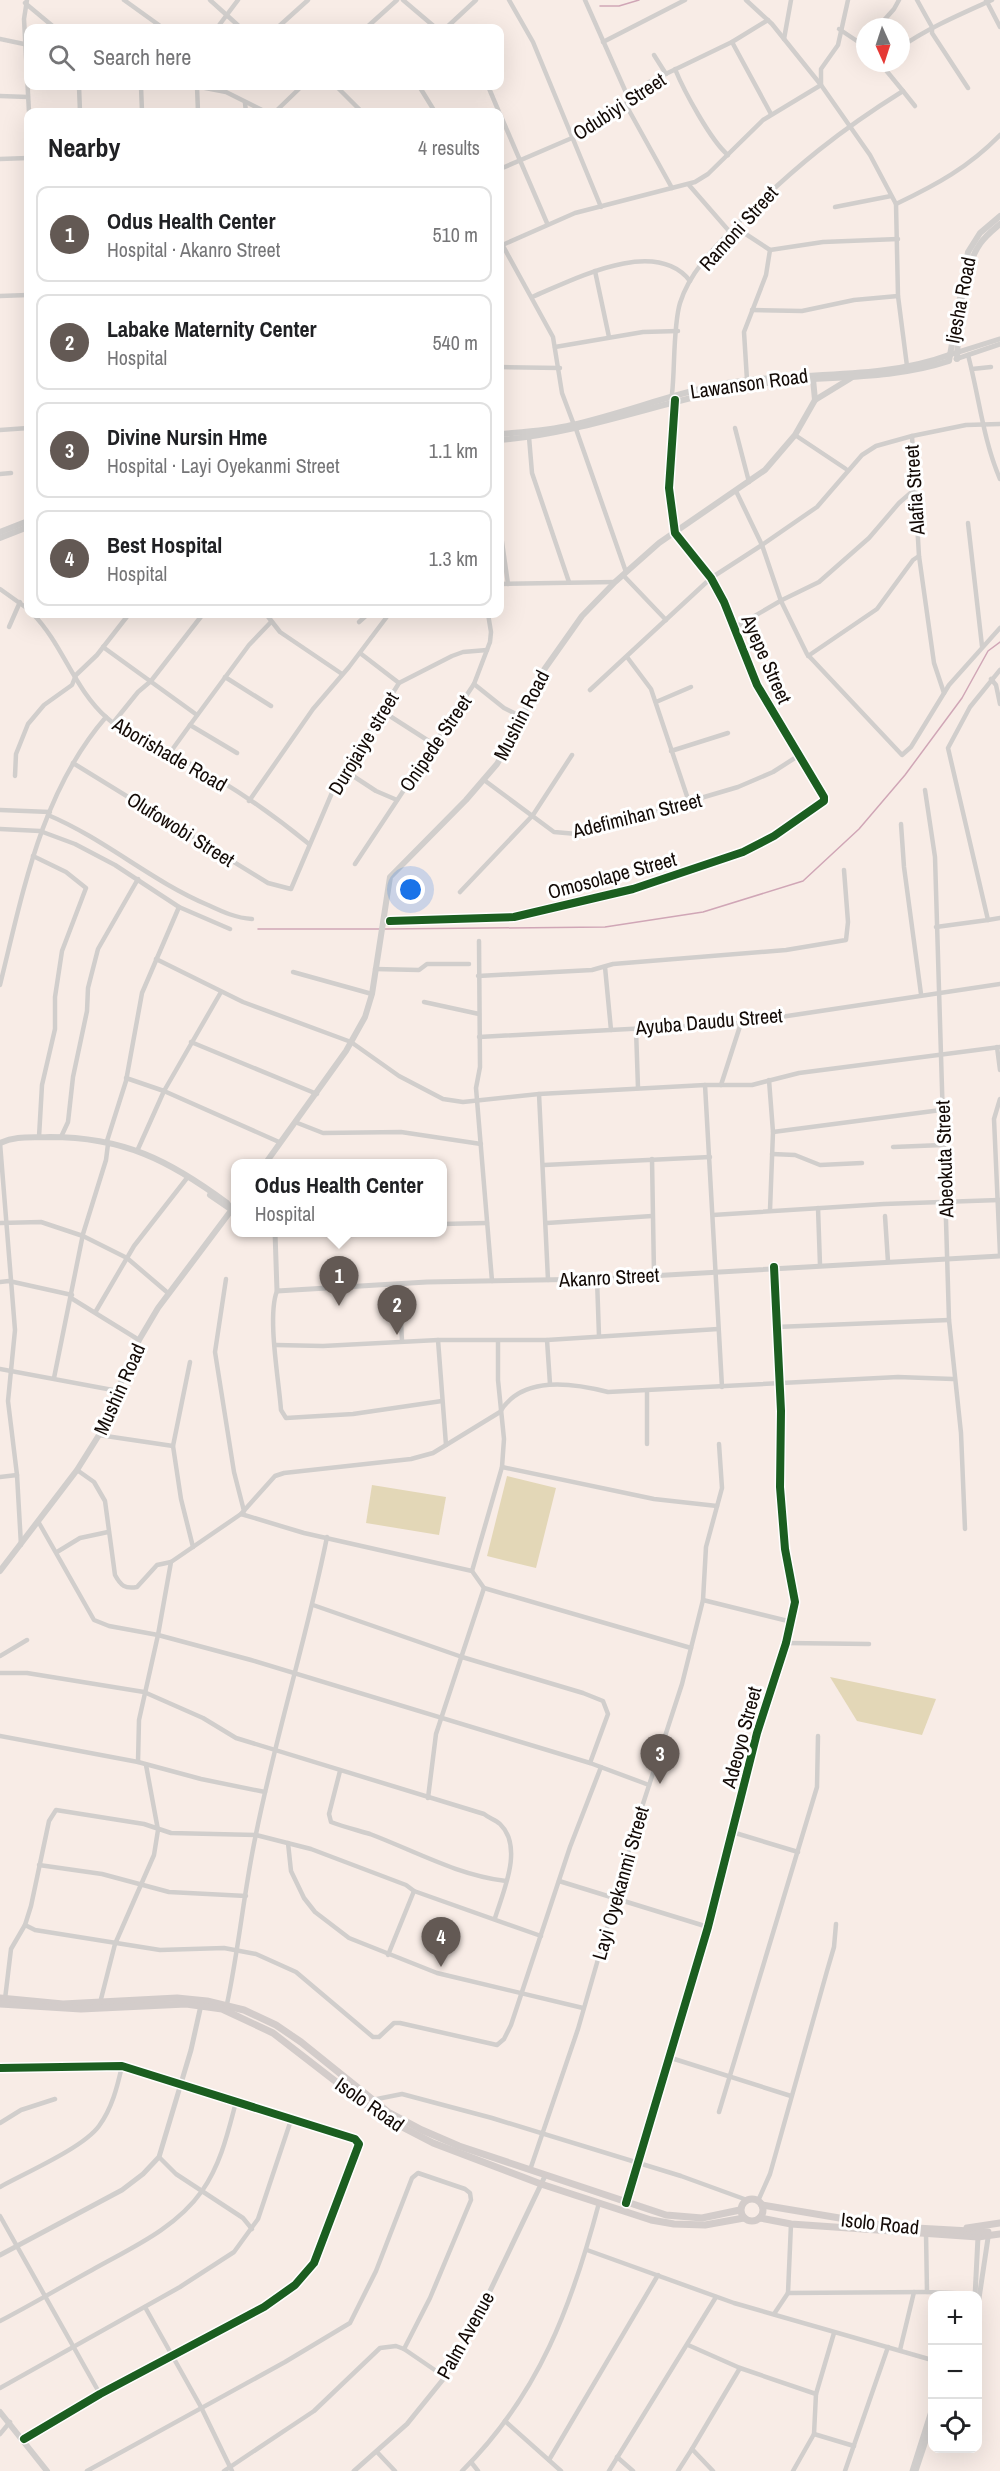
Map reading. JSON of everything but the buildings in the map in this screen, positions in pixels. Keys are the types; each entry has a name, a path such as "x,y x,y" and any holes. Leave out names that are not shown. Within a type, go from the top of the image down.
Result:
{"main road":[{"name":"Ijesha Road","path":"949,358 973,243 980,233 1000,216"},
{"name":"Ijesha Road","path":"957,356 963,287 976,250 998,226"},
{"name":"Lawanson Road","path":"504,440 529,437 575,427 674,397 747,380 771,376 907,366 949,358"},
{"name":"Lawanson Road","path":"674,397 747,386 891,374 949,358"},
{"path":"813,380 816,399 852,377"},
{"name":"Mushin Road","path":"268,1159 317,1094 365,1017 372,994 390,877 484,780 506,749 532,692 552,656 582,616 615,582 675,532 765,470 795,435 816,399"},
{"name":"Lawanson Road","path":"504,434 575,427"},
{"path":"0,532 24,523"},
{"path":"0,538 24,529"},
{"path":"0,1145 14,1138 61,1137 108,1142 138,1149 160,1159 206,1187 231,1206"},
{"path":"0,1145 24,1140 108,1142 145,1154 187,1178 225,1207 231,1208"},
{"name":"Mushin Road","path":"0,1571 39,1523 77,1470 99,1435 139,1341 168,1293 231,1212"},
{"name":"Isolo Road","path":"2,2000 58,2009 177,1998 227,2004 276,2025 307,2046 372,2100 422,2130 459,2146 626,2203 684,2218 702,2218 740,2210"},
{"name":"Isolo Road","path":"2,2000 48,2003 201,2005 222,2009 252,2021 301,2053 356,2098 399,2127 433,2143 542,2184 674,2224 705,2225 744,2218"},
{"path":"301,2053 307,2046"},
{"path":"760,2218 760,2203 747,2200 740,2210 744,2218 754,2221 760,2218 791,2224 1000,2239"},
{"name":"Isolo Road","path":"760,2203 859,2223 1000,2234"},
{"path":"957,2230 1000,2223"},
{"path":"978,2237 1000,2234"},
{"path":"0,2412 24,2439 47,2471"}],"street":[{"path":"124,0 157,24"},
{"path":"210,0 237,24"},
{"path":"220,24 238,0"},
{"path":"281,24 308,0"},
{"path":"370,24 397,0"},
{"path":"403,0 431,24"},
{"path":"453,24 476,0"},
{"path":"509,0 533,42 601,207"},
{"path":"585,0 628,97"},
{"path":"603,42 685,0"},
{"path":"746,0 768,20 821,85 870,155 896,204 898,296 907,366"},
{"path":"784,39 791,0"},
{"path":"821,85 821,69 838,45 839,29 848,0"},
{"path":"885,18 899,0"},
{"path":"917,0 932,27 932,33 968,88"},
{"path":"910,41 932,27 945,24 988,1 1000,27"},
{"path":"26,2 51,24"},
{"path":"25,24 26,2"},
{"name":"Odubiyi Street","path":"504,168 572,138 626,105 628,97 666,74 732,42 768,20"},
{"path":"839,29 856,38"},
{"path":"0,39 24,44"},
{"path":"732,42 771,114"},
{"path":"654,55 666,74"},
{"path":"675,69 683,90 712,132 718,147 728,155"},
{"path":"887,72 915,106"},
{"path":"504,244 547,223 689,185 708,174 771,114 821,85"},
{"path":"27,90 28,108"},
{"path":"79,90 80,108"},
{"path":"141,90 142,108"},
{"path":"196,90 198,108"},
{"path":"216,90 226,92 257,108"},
{"path":"279,108 298,90"},
{"path":"340,90 358,108"},
{"path":"421,90 432,108"},
{"path":"490,90 497,108"},
{"name":"Ramoni Street","path":"675,532 669,488 674,397 680,304 690,281 729,231 798,165 848,125 903,91"},
{"path":"0,96 28,97"},
{"path":"245,103 246,108"},
{"path":"626,105 672,188"},
{"path":"504,125 547,223"},
{"path":"896,204 953,176 1000,135"},
{"path":"0,159 24,158"},
{"path":"689,185 729,231"},
{"path":"835,207 891,196"},
{"path":"998,226 1000,236"},
{"path":"735,227 770,250 823,242 898,239"},
{"path":"747,380 744,332 766,275 770,250"},
{"path":"504,251 553,337 560,368 562,393 625,574 666,620"},
{"path":"532,297 616,264 653,261 684,273 690,281"},
{"path":"595,271 609,338"},
{"path":"0,296 24,295"},
{"path":"752,310 802,311 854,300 898,296"},
{"path":"555,347 643,332 678,331"},
{"name":"Lawanson Road","path":"949,358 1000,339"},
{"path":"957,356 968,355 1000,344"},
{"path":"968,355 985,423 990,455 1000,479"},
{"path":"504,367 560,368"},
{"path":"972,369 991,367"},
{"path":"912,436 985,423 1000,424"},
{"path":"0,429 24,428"},
{"path":"735,429 749,482"},
{"path":"795,435 846,470"},
{"name":"Alafia Street","path":"590,690 711,578 817,507 846,470 876,446 912,436 919,556 933,663 944,693"},
{"path":"529,437 532,473 569,582"},
{"path":"0,474 11,473"},
{"path":"734,628 819,582 869,538 899,502 914,490"},
{"path":"736,491 762,545 781,601 808,656 902,755 911,747 944,693 982,646 1000,628"},
{"path":"968,523 982,646"},
{"name":"Ayepe Street","path":"675,532 711,578 757,686 824,796 824,801"},
{"path":"504,556 508,584"},
{"path":"808,656 877,609 913,560 919,556"},
{"path":"504,584 615,582"},
{"path":"0,589 24,606"},
{"path":"9,627 20,602"},
{"name":"Aborishade Road","path":"39,618 75,682 105,717 217,779 309,844"},
{"path":"15,776 16,754 28,724 45,705 75,682 76,675 103,647 126,618"},
{"path":"113,723 138,692 151,681 200,618"},
{"path":"268,618 303,650 342,674"},
{"path":"359,622 364,618"},
{"path":"249,801 294,735 386,618"},
{"name":"Onipede Street","path":"355,864 474,684 487,650 491,632 489,618"},
{"path":"169,754 259,632 271,622"},
{"path":"103,647 197,715"},
{"name":"Durojaiye street","path":"291,889 309,844 344,770 399,683 452,656 487,650"},
{"path":"360,653 399,683"},
{"path":"627,657 651,689 689,802"},
{"path":"988,920 948,748 970,707 1000,670"},
{"path":"225,677 271,706"},
{"path":"991,679 996,685 1000,704"},
{"path":"474,684 504,708 522,717"},
{"path":"656,702 691,687"},
{"path":"382,711 435,745"},
{"path":"0,984 40,831 73,763 87,739 105,717"},
{"path":"189,725 237,753"},
{"path":"671,751 728,733"},
{"path":"460,892 532,815 572,755"},
{"name":"Adefimihan Street","path":"484,780 554,831 577,834 610,821 689,802 763,777 798,756"},
{"name":"Olufowobi Street","path":"73,763 268,883 291,889"},
{"path":"344,770 376,791 397,800"},
{"name":"Abeokuta Street","path":"925,790 935,857 941,1110 949,1259 949,1320 953,1378 961,1433 965,1529"},
{"name":"Omosolape Street","path":"390,921 514,917 633,889 743,852 774,836 824,801"},
{"path":"0,810 49,813 79,829 179,892 234,916 252,919"},
{"path":"902,824 904,867 921,994"},
{"path":"0,829 40,831 75,844 138,879 179,907 230,929"},
{"path":"33,856 72,875 86,888 62,951 56,997 55,1029 42,1085 39,1137"},
{"path":"478,976 786,950 846,940 848,922 844,870"},
{"path":"61,1137 68,1122 73,1077 87,1011 88,988 98,949 138,879"},
{"path":"54,1378 83,1236 106,1160 108,1142 126,1078 142,993 179,907"},
{"path":"936,927 1000,918"},
{"path":"479,941 480,1067 476,1088 492,1281"},
{"path":"156,959 221,992 351,1042 399,1076 443,1099 478,1101 539,1094 705,1084 752,1085 799,1073 998,1047 1000,1070"},
{"path":"375,969 419,970 426,964 469,964"},
{"path":"605,967 611,1030"},
{"path":"293,972 372,994"},
{"name":"Ayuba Daudu Street","path":"479,1037 741,1023 921,994 1000,984"},
{"path":"138,1149 164,1091 221,992"},
{"path":"424,1002 480,1014"},
{"path":"721,1085 741,1023"},
{"path":"636,1029 638,1088"},
{"path":"191,1042 317,1094"},
{"path":"126,1078 164,1091 279,1142"},
{"path":"769,1080 773,1132 770,1210"},
{"path":"705,1084 722,1387"},
{"path":"539,1094 548,1280"},
{"path":"1000,1102 994,1119 1000,1255"},
{"path":"773,1132 941,1110"},
{"path":"295,1122 323,1133 401,1132 481,1144"},
{"path":"0,1145 2,1223 15,1330 8,1401 17,1475 21,1545"},
{"path":"893,1147 943,1145"},
{"path":"772,1154 795,1155 820,1165 862,1163"},
{"path":"544,1165 710,1157"},
{"path":"652,1159 654,1274"},
{"path":"96,1311 146,1227 187,1178"},
{"path":"713,1215 770,1210 999,1200"},
{"path":"818,1208 820,1265"},
{"path":"547,1223 652,1216"},
{"path":"885,1216 888,1262"},
{"path":"2,1223 41,1222 83,1236 127,1258 168,1293"},
{"path":"447,1224 487,1223"},
{"path":"275,1237 277,1291 273,1301 281,1410 286,1418 353,1414 442,1401"},
{"name":"Akanro Street","path":"277,1291 399,1284 597,1279 1000,1255"},
{"name":"Adeoyo Street","path":"626,2203 708,1927 757,1733 792,1622 794,1587 785,1549 780,1487 779,1384 774,1267"},
{"path":"226,1279 215,1352 242,1513"},
{"path":"597,1279 599,1336"},
{"path":"0,1282 9,1281 71,1297 96,1311 139,1341"},
{"path":"399,1284 402,1341"},
{"path":"776,1327 949,1320"},
{"path":"276,1345 323,1346 438,1340 547,1340 718,1329"},
{"path":"438,1340 446,1445"},
{"path":"547,1340 550,1384"},
{"path":"472,1571 502,1467 504,1439 500,1412 498,1341"},
{"path":"190,1362 173,1446 181,1499 193,1547"},
{"path":"0,1369 118,1391"},
{"path":"77,1470 101,1491 108,1510 108,1532 115,1575 120,1585 126,1588 137,1587 156,1565 171,1562 242,1513 274,1476 411,1459 433,1453 500,1412 506,1402 550,1384 582,1386 608,1392 647,1392 898,1377 953,1378"},
{"path":"647,1392 647,1444"},
{"path":"99,1435 173,1446"},
{"name":"Layi Oyekanmi Street","path":"526,2178 544,2136 704,1600 706,1547 722,1488 719,1444"},
{"path":"502,1467 654,1499 717,1506"},
{"path":"0,1477 17,1475"},
{"path":"242,1513 278,1526 472,1571 484,1588 691,1648"},
{"path":"39,1523 94,1620 109,1626 158,1635 296,1675 590,1763 649,1785"},
{"path":"57,1552 80,1538 108,1532"},
{"path":"227,2004 265,1792 296,1675 327,1537"},
{"path":"138,1762 139,1720 171,1562"},
{"path":"428,1798 432,1756 484,1588"},
{"path":"704,1600 792,1622"},
{"path":"313,1605 462,1657 603,1701 608,1714 590,1763"},
{"path":"0,1656 27,1640"},
{"path":"786,1643 869,1644"},
{"path":"0,1673 27,1673 144,1692 203,1718 236,1738 484,1814 501,1824 512,1847 506,1881 495,1918"},
{"path":"0,1736 138,1762 265,1792"},
{"path":"719,2112 818,1783 818,1736"},
{"path":"100,2003 115,1944 154,1855 158,1830 146,1765"},
{"path":"25,1925 35,1930 160,1950 194,1947 238,1950 268,1958 296,1972 373,2037 379,2037 394,2023 400,2023 497,2045 504,2039 511,2025 559,1881 601,1767"},
{"path":"340,1771 329,1814 331,1822 369,1834 445,1866 482,1877 506,1881"},
{"path":"2,2000 11,1949 25,1925 50,1821 56,1810 144,1824 158,1830 184,1834 256,1835 288,1843 311,1849 414,1891 541,1936"},
{"path":"732,1832 798,1852"},
{"path":"288,1843 291,1871 304,1898 315,1912 350,1938 437,1973 583,2008"},
{"path":"39,1865 102,1874 170,1892 246,1896"},
{"path":"559,1881 708,1927"},
{"path":"388,1955 414,1891"},
{"path":"760,2203 834,1947 836,1924"},
{"path":"0,2255 122,2190 143,2175 159,2157 182,2083 201,2005"},
{"path":"668,2057 791,2096"},
{"path":"0,2187 85,2139 98,2127 110,2109 122,2066"},
{"path":"0,2068 122,2066 292,2117 355,2139 359,2144 314,2263 295,2285 264,2307 100,2394 24,2439"},
{"path":"372,2100 402,2094 492,2118 747,2200"},
{"path":"0,2123 21,2110 55,2099"},
{"path":"0,2321 160,2232 201,2192 224,2147 236,2102"},
{"path":"0,2388 223,2261 242,2244 261,2210 292,2117"},
{"path":"159,2157 176,2174 243,2218 252,2229"},
{"path":"87,2471 285,2362 350,2323 376,2271 412,2178 418,2173 465,2189 471,2200 430,2298 404,2349"},
{"name":"Palm Avenue","path":"354,2471 407,2424 445,2377 479,2314 545,2176"},
{"path":"462,2471 505,2421 556,2338 574,2292 599,2203"},
{"path":"0,2216 100,2394"},
{"path":"774,2314 788,2293 791,2224"},
{"path":"788,2293 927,2292 926,2233"},
{"path":"975,2291 978,2237"},
{"path":"980,2291 988,2238"},
{"path":"587,2250 716,2297 928,2358"},
{"path":"549,2460 658,2276"},
{"path":"900,2350 914,2292"},
{"path":"609,2471 716,2297"},
{"path":"145,2307 174,2355 231,2469"},
{"path":"793,2471 813,2434 816,2394 834,2332"},
{"path":"688,2345 740,2368 816,2394"},
{"path":"224,2471 231,2469 314,2411 380,2348 396,2346 404,2349 445,2377"},
{"path":"845,2471 888,2347"},
{"path":"678,2471 740,2368"},
{"path":"505,2421 561,2471"},
{"path":"0,2434 10,2422"},
{"path":"914,2471 928,2425"},
{"path":"813,2434 854,2446"},
{"path":"914,2471 928,2436"},
{"path":"692,2449 713,2471"},
{"path":"377,2452 395,2471"},
{"path":"617,2457 633,2471"},
{"path":"471,2462 478,2471"}],"shaded area":[{"path":"507,1476 556,1488 536,1568 487,1556"},
{"path":"372,1485 446,1497 439,1535 366,1523"},
{"path":"830,1677 936,1699 922,1735 857,1721"}],"waterway":[{"path":"600,6 619,6 639,0"},
{"path":"385,929 605,927 703,912 803,881 859,829 905,775 962,698 988,651 1000,642"},
{"path":"258,929 380,929"}],"cycle path":[{"path":"390,921 514,917 633,889 743,852 774,836 824,801 824,797 757,685 724,602 711,578 675,533 669,488 675,400"},
{"path":"626,2203 708,1927 757,1733 786,1643 795,1602 785,1549 780,1487 781,1411 774,1267"},
{"path":"0,2068 122,2066 355,2139 359,2144 314,2263 295,2285 264,2307 100,2394 24,2439"}],"place":[{"name":"Odus Health Center","path":"339,1306"},
{"name":"Labake Maternity Center","path":"397,1335"},
{"name":"Divine Nursin Hme","path":"660,1784"},
{"name":"Best Hospital","path":"441,1967"}]}
